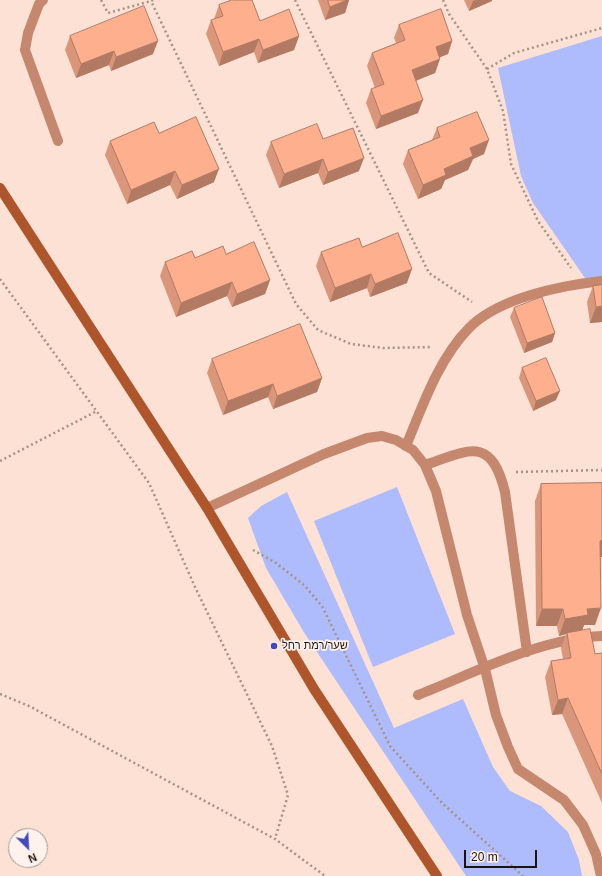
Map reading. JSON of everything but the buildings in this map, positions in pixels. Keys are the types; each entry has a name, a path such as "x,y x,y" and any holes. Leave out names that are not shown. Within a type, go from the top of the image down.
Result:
{"main road":[{"path":"0,188 206,508 314,689 437,876"}],"street":[{"path":"43,0 39,4 28,33 25,50 58,141"},
{"path":"406,446 430,390 454,347 470,328 490,313 527,296 565,285 602,281"},
{"path":"206,508 324,454 367,438 382,436 396,440 413,450 425,465 436,491 467,615 485,668 496,715 518,770 564,800 584,825 596,854 601,876"},
{"path":"425,465 464,452 482,452 492,459 500,472 505,492 527,652"},
{"path":"418,695 527,652 585,636 602,636"}],"path":[{"path":"100,0 108,13 152,1 296,304 318,330 351,344 383,348 454,347"},
{"path":"295,0 429,273 457,293 490,313"},
{"path":"443,0 449,14 487,69 503,111 511,164 538,221 581,284"},
{"path":"487,69 514,53 602,28"},
{"path":"0,279 149,483 195,587 272,746 288,795 275,839"},
{"path":"0,461 96,411"},
{"path":"500,472 602,470"},
{"path":"251,548 276,563 304,585 322,606 390,746 442,803 523,876"},
{"path":"0,694 29,706 275,839 326,876"}],"shaded area":[{"path":"602,36 602,277 585,278 533,203 521,176 498,68"},
{"path":"397,487 455,634 373,667 314,521"},
{"path":"287,492 394,728 463,699 493,767 510,791 541,806 568,832 579,860 582,876 466,876 305,634 266,568 248,518 261,506"}],"place":[{"name":"שער/רמת רחל","path":"274,646"}]}
